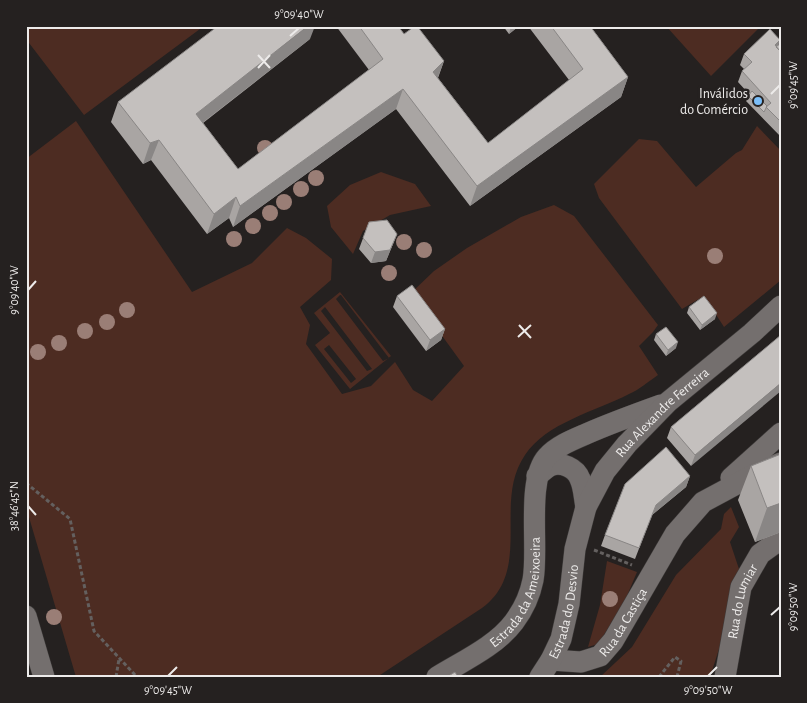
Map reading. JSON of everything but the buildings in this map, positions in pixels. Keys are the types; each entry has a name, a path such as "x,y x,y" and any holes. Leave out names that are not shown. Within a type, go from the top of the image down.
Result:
{"street":[{"name":"Rua Alexandre Ferreira","path":"578,542 586,507 605,471 627,444 668,402 752,333 781,306"},
{"name":"Estrada da Ameixoeira","path":"437,677 497,639 514,622 522,610 533,581 537,476 546,458 566,443 614,422 668,402"},
{"name":"Rua da Castiça","path":"715,494 741,467 781,433"},
{"name":"Rua da Castiça","path":"546,668 581,662 600,656 613,641 675,534 704,502 715,494 781,463"},
{"path":"537,476 550,466 558,464 569,466 577,472 581,480 586,507"},
{"name":"Rua do Lumiar","path":"725,677 741,587 760,554 781,539"},
{"name":"Estrada do Desvio","path":"546,668 561,639 569,604 575,549 578,542"},
{"path":"26,616 44,677"}],"path":[{"path":"26,483 70,519 94,632 136,677"},
{"name":"Rua da Castiça","path":"578,542 637,567"},
{"path":"659,677 675,657 681,660 677,677"},
{"path":"116,677 119,658"}],"shaded area":[{"path":"26,26 204,26 84,115 26,39"},
{"path":"666,26 761,26 711,76"},
{"path":"76,121 192,292 252,263 287,228 306,238 332,259 331,280 300,307 310,325 306,344 342,394 371,386 395,362 413,390 432,401 464,366 411,293 434,271 467,248 521,217 554,205 574,216 658,325 639,346 658,375 633,392 558,426 534,444 525,455 516,474 512,494 510,555 506,574 497,592 482,608 377,677 76,677 26,507 26,159"},
{"path":"757,126 781,151 781,280 724,327 704,296 682,309 599,198 594,184 639,139 657,141 696,187 742,150"},
{"path":"381,172 415,184 431,206 390,215 363,231 353,254 331,227 327,206 350,185"},
{"path":"340,292 391,356 389,358 340,295 336,299 383,361 388,359 350,389 315,345 330,333 314,313","holes":["325,307 372,369 367,371 321,311","329,345 356,379 351,383 324,349"]},
{"path":"731,507 739,527 730,542 740,572 729,618 710,677 600,677 632,647 676,575 721,529 724,514"},
{"path":"607,561 637,572 624,603 602,638 598,644 588,647 600,605"}],"place":[{"name":"Inválidos do Comércio","path":"758,101"}]}
